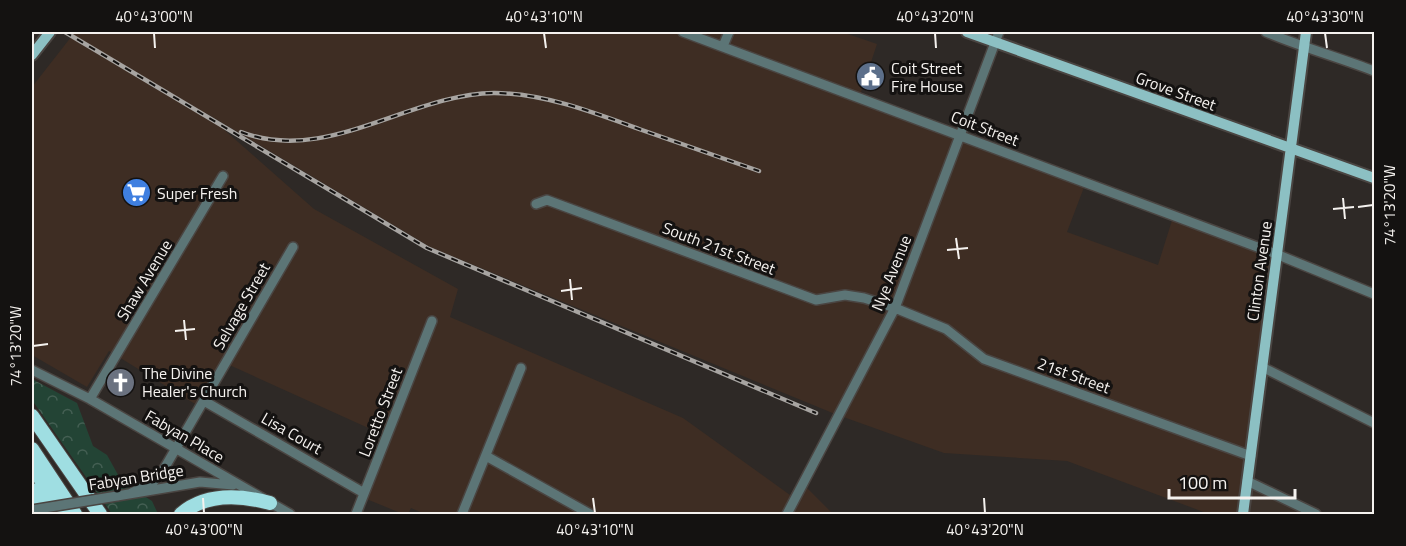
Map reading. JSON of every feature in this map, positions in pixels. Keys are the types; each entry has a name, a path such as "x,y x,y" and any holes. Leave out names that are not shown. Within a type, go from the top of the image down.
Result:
{"highway":[{"path":"32,416 99,514"},
{"path":"32,449 75,514"},
{"path":"32,466 63,514"},
{"path":"32,490 46,514"},
{"path":"181,514 194,505 217,498 240,497 270,503"}],"main road":[{"path":"32,55 50,32"},
{"name":"Grove Street","path":"967,32 997,37 1374,178"},
{"name":"Clinton Avenue","path":"1243,514 1306,32"}],"street":[{"name":"Coit Street","path":"683,32 960,134 1276,254 1374,294"},
{"path":"723,46 729,32"},
{"path":"1266,32 1303,48 1320,51 1374,70"},
{"name":"Nye Avenue","path":"787,514 895,308 997,37"},
{"name":"Shaw Avenue","path":"90,399 223,176"},
{"name":"South 21st Street","path":"536,204 547,200 816,300 845,296 864,298 895,308"},
{"name":"Selvage Street","path":"131,493 155,480 293,247"},
{"name":"21st Street","path":"895,308 946,329 984,359 1251,456"},
{"name":"Loretto Street","path":"356,514 432,321"},
{"path":"1262,367 1374,423"},
{"path":"462,514 522,368"},
{"name":"Fabyan Place","path":"32,370 90,399 290,514"},
{"name":"Lisa Court","path":"204,400 364,492"},
{"path":"486,456 590,514"},
{"path":"1247,481 1316,514"},
{"name":"Fabyan Bridge","path":"32,510 212,482 245,489"}],"shaded area":[{"path":"75,32 842,32 877,44 859,98 1086,182 1067,232 1158,265 1174,214 1279,256 1246,514 1209,514 1067,461 944,453 835,414 430,247 204,112 314,209 458,289 450,317 683,418 790,495 799,480 833,514 425,514 411,508 408,514 403,514 364,498 386,436 225,363 200,407 109,351 87,387 32,355 32,87"},
{"path":"1252,488 1306,514 1248,514"}],"green space":[{"path":"32,379 77,403 93,446 107,455 122,482 152,501 158,514 112,514 32,400"}],"railway":[{"path":"65,32 427,248 816,413"},
{"path":"241,132 273,140 305,140 336,134 462,96 512,94 531,96 586,110 759,171"}],"place":[{"name":"Coit Street Fire House","path":"870,77"},
{"name":"Super Fresh","path":"136,193"},
{"name":"The Divine Healer's Church","path":"121,382"}]}
